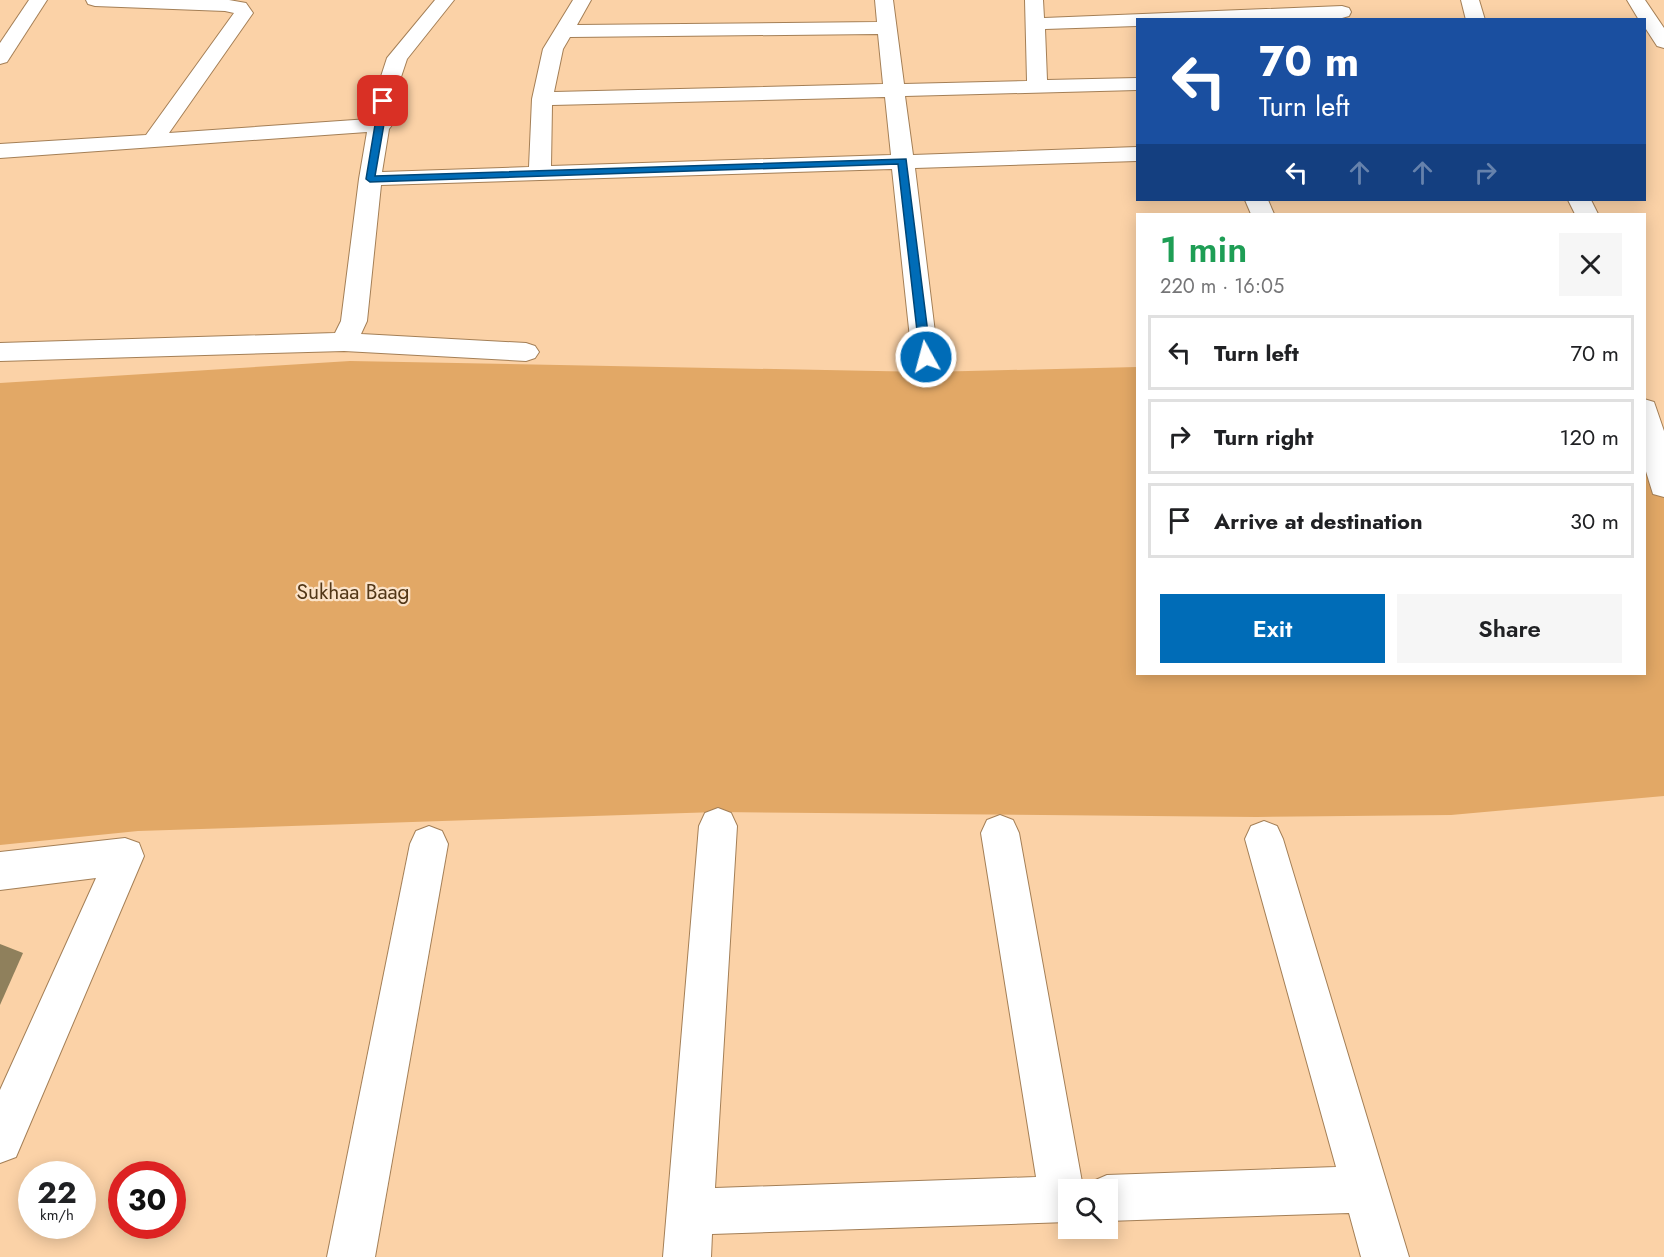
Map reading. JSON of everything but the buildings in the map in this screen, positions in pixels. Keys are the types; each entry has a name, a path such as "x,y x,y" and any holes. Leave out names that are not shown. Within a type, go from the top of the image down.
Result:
{"street":[{"path":"0,58 38,0"},
{"path":"95,0 225,4 239,7 244,13 152,141"},
{"path":"344,342 354,321 370,179 381,125 383,101 397,58 444,0"},
{"path":"540,172 542,99 553,49 582,0"},
{"path":"884,0 926,357"},
{"path":"1034,0 1037,87"},
{"path":"1470,0 1475,18"},
{"path":"1636,0 1664,42"},
{"path":"1190,18 1342,11"},
{"path":"1035,24 1136,20"},
{"path":"563,31 887,28"},
{"path":"542,99 1136,84"},
{"path":"0,151 381,125"},
{"path":"370,179 1136,154"},
{"path":"0,352 344,342 526,352"},
{"path":"1646,417 1663,481"},
{"path":"687,1257 718,826"},
{"path":"1000,833 1061,1179"},
{"path":"1264,839 1385,1257"},
{"path":"351,1257 429,844"},
{"path":"0,871 124,856 0,1140"},
{"path":"1118,1198 1366,1189"},
{"path":"691,1212 1058,1199"}],"green space":[{"name":"Sukhaa Baag","path":"350,361 928,372 1136,367 1136,675 1646,675 1646,434 1664,476 1664,796 1451,815 1257,817 717,812 138,831 0,845 0,383"}],"route":[{"path":"383,101 381,125 370,179 903,161 926,357"}]}
